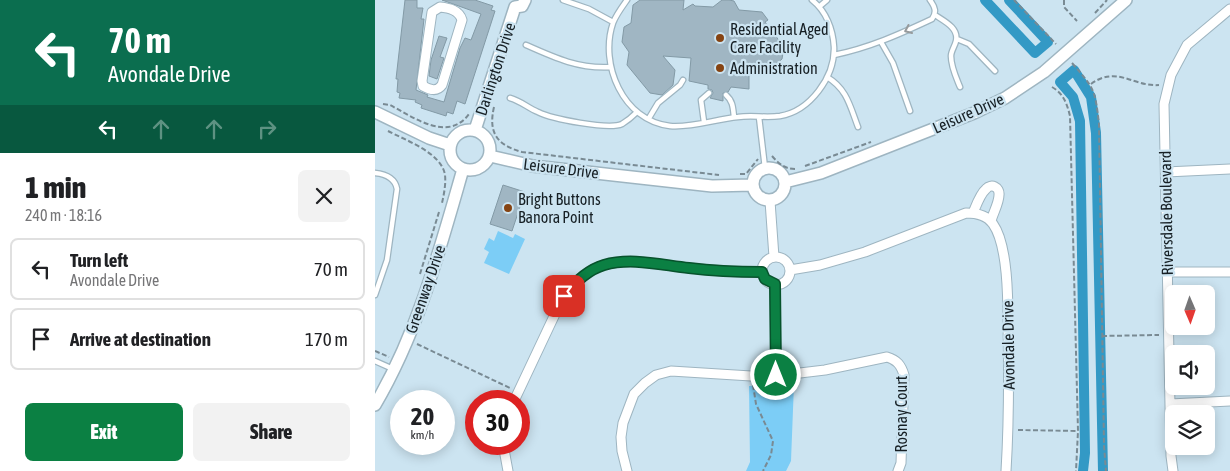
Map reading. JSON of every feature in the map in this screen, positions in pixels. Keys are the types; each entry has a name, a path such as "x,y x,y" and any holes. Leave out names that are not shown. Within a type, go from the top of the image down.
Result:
{"street":[{"path":"513,4 522,6 525,0"},
{"name":"Leisure Drive","path":"785,182 821,173 974,113 1005,98 1044,72 1126,0"},
{"path":"450,4 461,16 461,25 442,85 434,90 423,86 422,81 432,12 450,4"},
{"name":"Darlington Drive","path":"475,130 513,4"},
{"name":"Riversdale Boulevard","path":"1173,471 1171,456 1164,104 1171,76 1187,45 1230,9"},
{"path":"377,108 429,138 451,145"},
{"path":"475,130 488,140 490,156 479,168 474,170 463,169 452,159 450,155 451,145 460,132 475,130"},
{"name":"Leisure Drive","path":"490,156 533,166 712,186 752,186"},
{"path":"762,163 776,169 784,177 785,182 782,194 770,201 761,199 752,186 755,174 762,163"},
{"name":"Greenway Drive","path":"375,405 389,368 405,345 422,301 463,169"},
{"path":"1166,172 1230,169"},
{"path":"790,270 843,259 963,214 973,213 991,221 999,192 995,187 990,186 986,188 973,213"},
{"path":"979,199 996,206"},
{"path":"770,201 774,257"},
{"name":"Avondale Drive","path":"991,221 998,236 1007,277 1009,376 1005,471"},
{"path":"774,257 783,259 790,270 786,280 775,284 765,279 762,272 762,268 767,260 774,257"},
{"path":"520,390 564,296 587,273 619,262 638,262 727,272 762,272"},
{"path":"1168,272 1230,272"},
{"path":"627,471 622,451 623,423 634,394 657,375 671,371 751,376 776,375 775,284"},
{"name":"Rosnay Court","path":"776,375 825,370 879,357 894,359 902,369 904,382 901,463 897,471"},
{"path":"1170,404 1230,402"},
{"path":"505,455 508,471"}],"lane":[{"path":"563,0 589,9 613,22"},
{"path":"627,0 613,22 610,37 611,67 622,94 637,112 656,122 670,126 734,117 780,116 796,110 810,101 827,77 834,55 831,29 827,18 820,6 812,0"},
{"path":"820,6 827,0"},
{"path":"834,55 859,50 881,42 932,19 935,15 935,9 930,0"},
{"path":"935,15 950,25 955,32 957,39 951,54 951,61 960,87"},
{"path":"957,39 969,44 995,71"},
{"path":"881,42 893,63 910,111"},
{"path":"526,45 574,64 611,67"},
{"path":"827,77 844,91 858,127"},
{"path":"649,118 658,103 680,85 683,80"},
{"path":"704,122 701,100 709,93"},
{"path":"726,95 730,98 733,106 734,117"},
{"path":"510,98 518,100 538,112 551,116 600,125 621,124 637,112"},
{"path":"759,117 762,163"},
{"path":"375,173 392,179 397,185 397,192 387,260 375,295"},
{"path":"375,361 389,368"}],"path":[{"path":"1014,0 1056,44"},
{"path":"1065,0 1064,7 1077,21"},
{"path":"1093,14 1107,0"},
{"path":"1072,63 1091,84 1096,98 1099,124 1106,471"},
{"path":"1091,84 1102,77 1108,76 1155,85 1169,84"},
{"path":"1052,87 1060,92 1067,104 1070,116 1078,431 1076,471"},
{"path":"377,108 390,105 427,124 440,128 457,125 465,119 471,110"},
{"path":"383,128 430,154 437,160 445,174 442,202 420,274"},
{"path":"772,156 781,165 788,168 797,168 870,142"},
{"path":"737,174 746,174 762,163"},
{"path":"405,345 415,349 417,344 515,390"},
{"path":"375,351 389,357 389,368"},
{"path":"751,376 756,404 773,441 771,455 763,471"},
{"path":"1008,429 1078,431"}],"shaded area":[{"path":"498,231 513,238 515,234 525,239 509,274 484,263 489,252 484,249 489,238 494,241"},
{"path":"794,384 791,461 786,471 746,471 750,462 749,386"}],"building":[{"path":"405,0 417,0 417,8 423,8 421,19 424,19 416,90 428,95 427,97 444,102 460,48 465,38 471,40 481,14 442,0 475,0 493,6 491,10 495,11 465,104 457,101 453,114 447,112 446,116 421,108 422,105 415,102 416,100 399,98 400,93 397,92 398,79 396,79"},
{"path":"640,0 684,0 683,10 693,4 695,6 713,7 722,0 729,0 734,1 739,10 762,12 768,20 765,22 784,47 782,59 772,68 749,65 749,89 731,87 728,92 723,93 723,101 710,98 713,93 712,90 708,89 708,85 689,81 691,58 663,56 675,70 673,85 662,95 650,93 627,65 629,52 622,42 624,27 631,23 633,5"},
{"path":"439,36 447,38 440,57 444,58 437,79 429,76 431,60"},
{"name":"Bright Buttons Banora Point","path":"503,185 525,192 512,231 490,224"}],"waterway":[{"path":"985,0 1035,53 1048,42 1009,0"},
{"path":"1083,471 1085,453 1080,121 1073,97 1060,82 1074,70 1091,97 1096,133 1103,471"}],"place":[{"name":"Residential Aged Care Facility","path":"720,38"},
{"name":"Administration","path":"720,68"},
{"name":"Bright Buttons Banora Point","path":"508,208"}],"route":[{"path":"564,296 587,273 619,262 638,262 727,272 762,272 768,282 775,284 776,375"}]}
